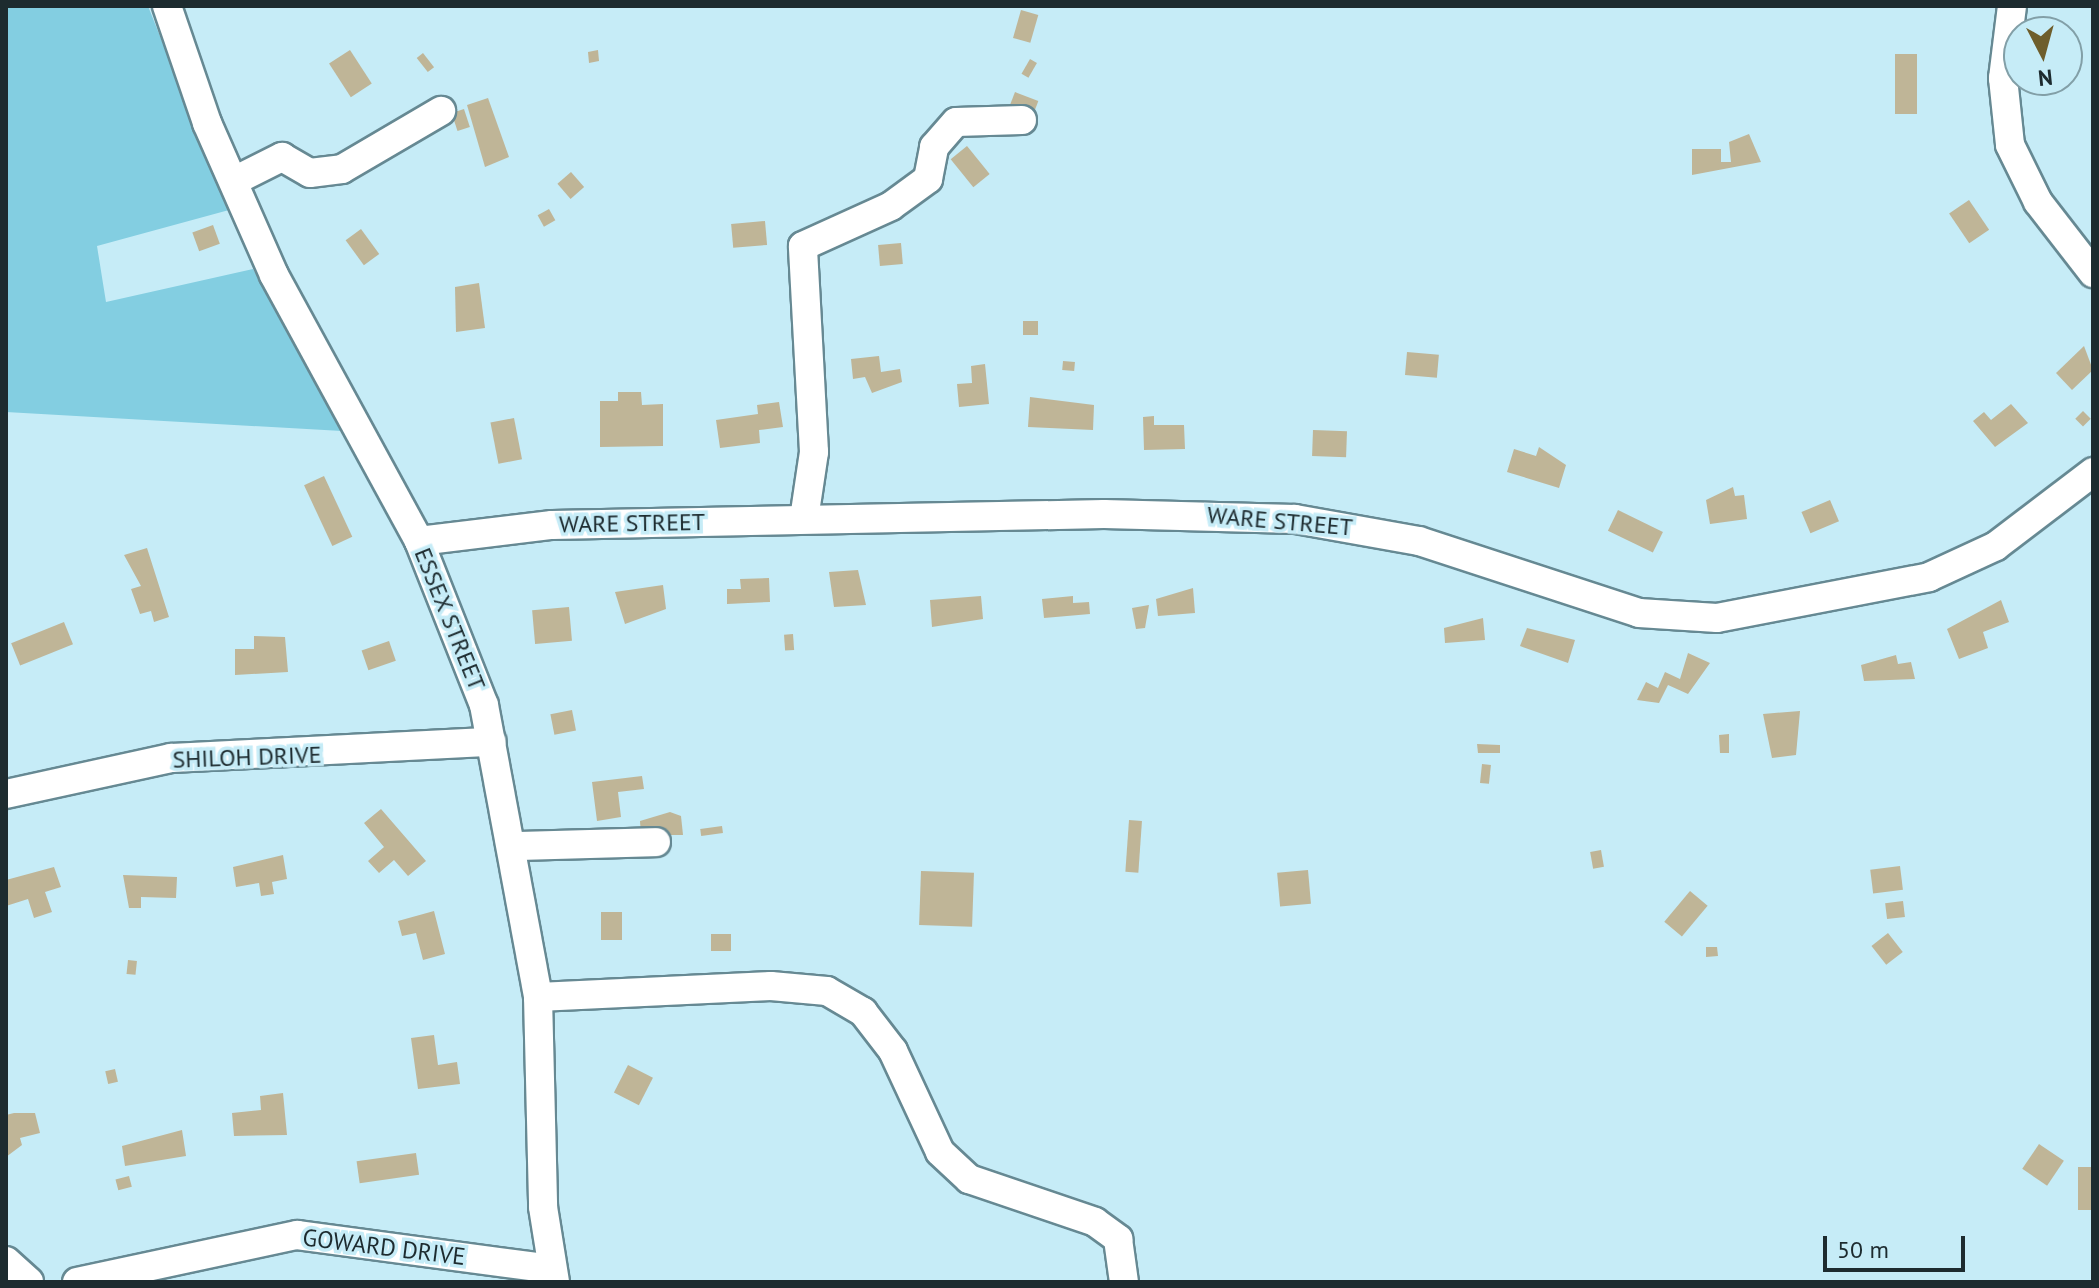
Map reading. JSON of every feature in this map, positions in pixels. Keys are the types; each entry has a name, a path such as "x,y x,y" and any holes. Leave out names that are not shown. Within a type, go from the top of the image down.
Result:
{"street":[{"name":"ESSEX STREET","path":"167,6 234,181 274,275 419,541 458,629 492,742 515,846 538,997 543,1207 554,1275"},
{"path":"2012,6 2003,78 2010,145 2038,202 2093,273"},
{"path":"234,181 282,157 310,173 342,169 441,111"},
{"path":"804,519 814,452 803,246 891,206 928,179 934,147 956,122 1022,120"},
{"name":"WARE STREET","path":"419,541 509,526 804,519 1295,519 1419,541 1639,613 1717,618 1929,577 1996,546 2093,472"},
{"name":"SHILOH DRIVE","path":"6,794 171,758 492,742"},
{"path":"515,846 656,842"},
{"path":"538,997 771,986 827,991 863,1012 893,1051 940,1152 969,1179 1095,1222 1118,1239 1124,1282"},
{"name":"GOWARD DRIVE","path":"77,1282 297,1235 554,1275"},
{"path":"6,1261 29,1282"}],"shaded area":[{"path":"6,6 148,6 229,210 97,246 106,302 253,269 342,431 6,412"}],"building":[{"path":"1021,10 1038,15 1030,43 1013,38"},
{"path":"350,50 372,84 351,97 329,64"},
{"path":"598,50 599,61 589,63 588,52"},
{"path":"423,53 434,67 428,72 417,58"},
{"path":"1895,54 1917,54 1917,114 1895,114"},
{"path":"1030,59 1037,63 1028,78 1022,74"},
{"path":"1015,92 1038,101 1033,114 1010,105"},
{"path":"488,98 509,157 485,167 467,105"},
{"path":"464,109 470,127 458,131 452,113"},
{"path":"1749,134 1761,162 1692,175 1692,149 1721,149 1721,162 1731,162 1729,142"},
{"path":"967,146 990,174 973,187 951,159"},
{"path":"571,172 584,187 571,199 557,184"},
{"path":"1969,200 1989,230 1969,243 1949,213"},
{"path":"549,209 555,220 544,227 538,215"},
{"path":"765,221 767,245 733,248 731,224"},
{"path":"213,225 220,244 199,251 192,233"},
{"path":"361,229 379,254 364,265 346,240"},
{"path":"901,243 903,264 880,266 878,245"},
{"path":"479,283 485,328 456,332 455,287"},
{"path":"1023,321 1038,321 1038,335 1023,335"},
{"path":"2084,346 2093,370 2072,390 2056,373"},
{"path":"1407,352 1439,355 1437,378 1405,375"},
{"path":"879,356 881,372 900,369 902,382 872,393 865,377 853,379 851,359"},
{"path":"1063,361 1075,362 1074,371 1062,370"},
{"path":"985,364 989,404 959,407 957,384 972,383 971,366"},
{"path":"618,392 641,392 642,405 663,404 663,446 600,447 600,401 618,401"},
{"path":"1030,397 1094,405 1093,430 1028,427"},
{"path":"779,402 783,427 759,430 760,443 720,448 716,420 758,414 757,405"},
{"path":"2011,404 2028,423 1995,447 1973,421 1984,412 1991,420"},
{"path":"2083,411 2091,419 2083,427 2075,419"},
{"path":"1154,416 1154,425 1184,425 1185,449 1144,450 1143,417"},
{"path":"514,418 522,459 498,464 490,423"},
{"path":"1313,430 1347,431 1346,457 1312,456"},
{"path":"1539,447 1566,465 1559,488 1507,472 1514,449 1536,456"},
{"path":"324,476 352,537 332,546 304,485"},
{"path":"1733,487 1735,496 1744,495 1747,519 1710,524 1706,500"},
{"path":"1830,500 1839,521 1810,533 1801,512"},
{"path":"1618,510 1663,532 1653,553 1608,531"},
{"path":"147,548 169,617 154,622 151,611 140,614 131,589 141,586 124,555"},
{"path":"858,570 866,605 834,607 829,572"},
{"path":"769,578 770,602 727,604 727,589 741,589 740,579"},
{"path":"663,585 666,609 625,624 615,592"},
{"path":"1193,588 1195,613 1158,616 1156,599"},
{"path":"981,596 983,619 932,627 930,600"},
{"path":"1073,596 1073,603 1089,602 1090,614 1044,618 1042,599"},
{"path":"2001,600 2009,622 1983,632 1988,648 1959,659 1947,629"},
{"path":"1149,605 1145,628 1136,629 1132,608"},
{"path":"569,607 572,641 535,644 532,610"},
{"path":"1483,618 1485,640 1445,643 1444,628"},
{"path":"64,622 73,644 20,666 11,643"},
{"path":"1527,628 1575,640 1568,663 1520,646"},
{"path":"793,634 794,650 785,651 784,635"},
{"path":"254,636 285,637 288,672 235,675 235,649 254,649"},
{"path":"389,641 396,661 368,670 362,650"},
{"path":"1688,653 1710,663 1688,694 1668,685 1659,703 1637,700 1646,682 1658,688 1665,672 1680,679"},
{"path":"1896,655 1898,664 1911,662 1915,679 1864,681 1861,665"},
{"path":"572,710 576,731 554,735 550,714"},
{"path":"1800,711 1796,755 1772,758 1763,714"},
{"path":"1729,734 1729,753 1720,753 1719,735"},
{"path":"1477,744 1500,745 1500,753 1478,753"},
{"path":"1482,764 1491,765 1489,784 1480,783"},
{"path":"642,776 644,789 618,792 621,817 597,821 592,782"},
{"path":"381,809 426,861 408,876 394,860 379,873 368,861 384,847 364,823"},
{"path":"670,812 681,816 683,835 641,835 640,821"},
{"path":"1129,820 1142,821 1138,873 1125,872"},
{"path":"722,826 723,833 701,836 700,829"},
{"path":"1601,850 1604,867 1593,869 1590,852"},
{"path":"283,855 287,879 272,882 274,894 261,896 259,883 236,887 233,867"},
{"path":"1900,866 1903,890 1873,893 1870,870"},
{"path":"54,867 61,887 45,892 52,912 34,918 28,899 6,906 6,880"},
{"path":"1308,870 1311,904 1280,907 1277,873"},
{"path":"921,871 974,873 972,927 919,925"},
{"path":"123,875 177,877 176,898 141,897 141,908 129,908"},
{"path":"1690,891 1708,906 1682,936 1664,922"},
{"path":"1903,901 1905,917 1887,919 1885,903"},
{"path":"434,911 445,954 423,960 416,933 402,936 398,921"},
{"path":"601,912 622,912 622,940 601,940"},
{"path":"1888,933 1903,952 1886,965 1871,946"},
{"path":"711,934 731,934 731,951 711,951"},
{"path":"1706,947 1717,947 1718,956 1706,957"},
{"path":"128,960 137,961 135,975 127,974"},
{"path":"434,1035 438,1065 457,1062 460,1084 418,1089 411,1038"},
{"path":"628,1065 653,1078 639,1105 614,1093"},
{"path":"115,1069 118,1082 108,1084 105,1071"},
{"path":"283,1093 287,1135 234,1136 232,1113 261,1110 260,1096"},
{"path":"35,1113 40,1133 20,1138 22,1145 6,1157 6,1115"},
{"path":"182,1130 186,1156 125,1166 122,1146"},
{"path":"2039,1144 2064,1161 2047,1186 2022,1169"},
{"path":"416,1153 419,1175 360,1183 357,1161"},
{"path":"2078,1167 2093,1167 2093,1210 2078,1210"},
{"path":"129,1176 132,1187 118,1190 115,1180"}]}
